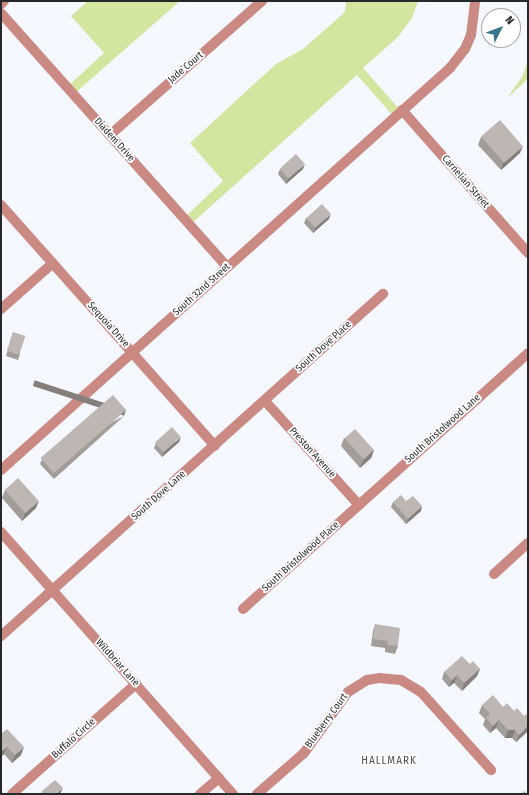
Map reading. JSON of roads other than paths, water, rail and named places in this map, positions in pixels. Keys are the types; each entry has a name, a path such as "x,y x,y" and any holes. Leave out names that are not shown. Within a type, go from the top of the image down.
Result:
{"street":[{"path":"1,4 4,1"},
{"name":"Jade Court","path":"110,135 262,1"},
{"name":"South 32nd Street","path":"1,470 450,68 465,49 473,24 475,1"},
{"name":"Diadem Drive","path":"1,12 227,267"},
{"name":"Carnelian Street","path":"402,110 528,253"},
{"name":"Sequoia Drive","path":"1,205 214,446"},
{"path":"1,309 53,263"},
{"name":"South Dove Place","path":"265,401 383,294"},
{"name":"South Bristolwood Lane","path":"359,505 528,353"},
{"name":"South Dove Lane","path":"1,636 265,401"},
{"name":"Preston Avenue","path":"265,401 359,505"},
{"name":"South Bristolwood Place","path":"243,609 359,505"},
{"name":"Wildbriar Lane","path":"1,532 234,794"},
{"path":"494,574 528,543"},
{"name":"Blueberry Court","path":"258,794 304,753 348,692 367,680 378,678 402,680 421,692 491,770"},
{"name":"Buffalo Circle","path":"12,794 136,684"},
{"path":"200,794 219,778"}],"district":[{"name":"HALLMARK","path":"389,761"}]}
